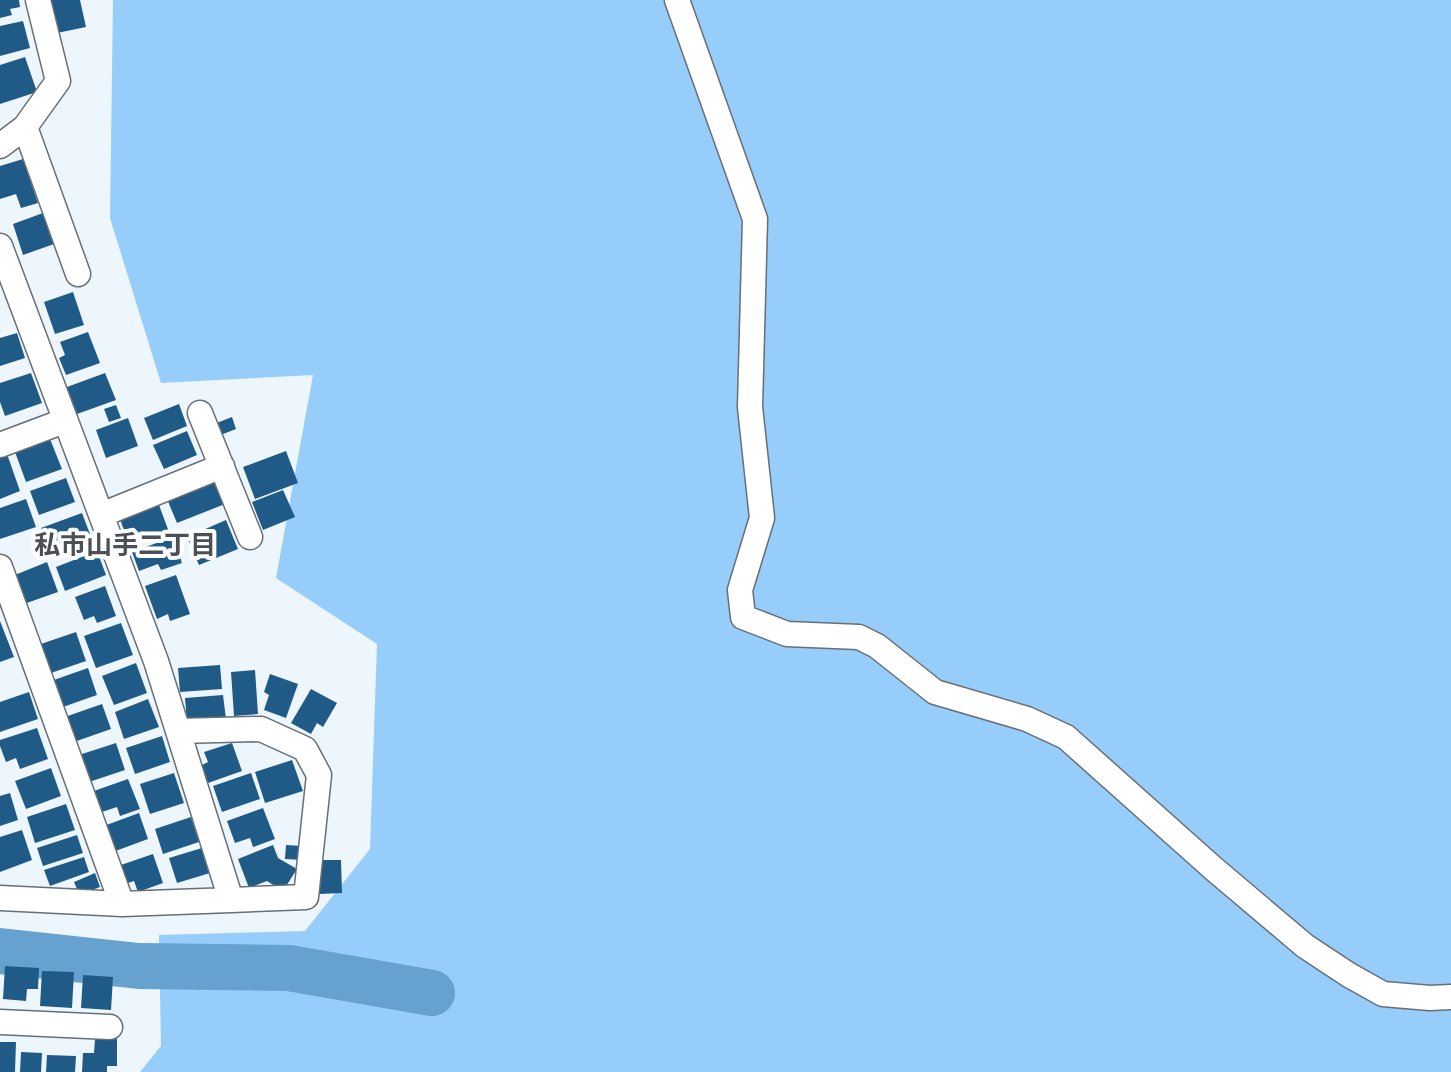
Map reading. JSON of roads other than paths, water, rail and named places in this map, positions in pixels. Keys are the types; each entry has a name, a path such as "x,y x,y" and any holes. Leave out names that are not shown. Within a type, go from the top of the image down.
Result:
{"street":[{"path":"0,146 25,127 58,81 38,0"},
{"path":"677,0 755,219 750,407 762,518 740,590 743,617 787,634 859,637 877,646 935,692 1027,719 1066,737 1305,946 1383,994 1451,997"},
{"path":"25,127 78,274"},
{"path":"0,246 156,661 231,900"},
{"path":"200,413 250,537"},
{"path":"0,445 64,421"},
{"path":"101,515 222,466"},
{"path":"0,567 122,904"},
{"path":"0,898 122,904 306,897 319,775 305,749 261,729 178,731"},
{"path":"0,1022 110,1027"}],"waterway":[{"path":"0,951 139,966 289,968 432,993"}],"district":[{"name":"私市山手二丁目","path":"125,545"}]}
